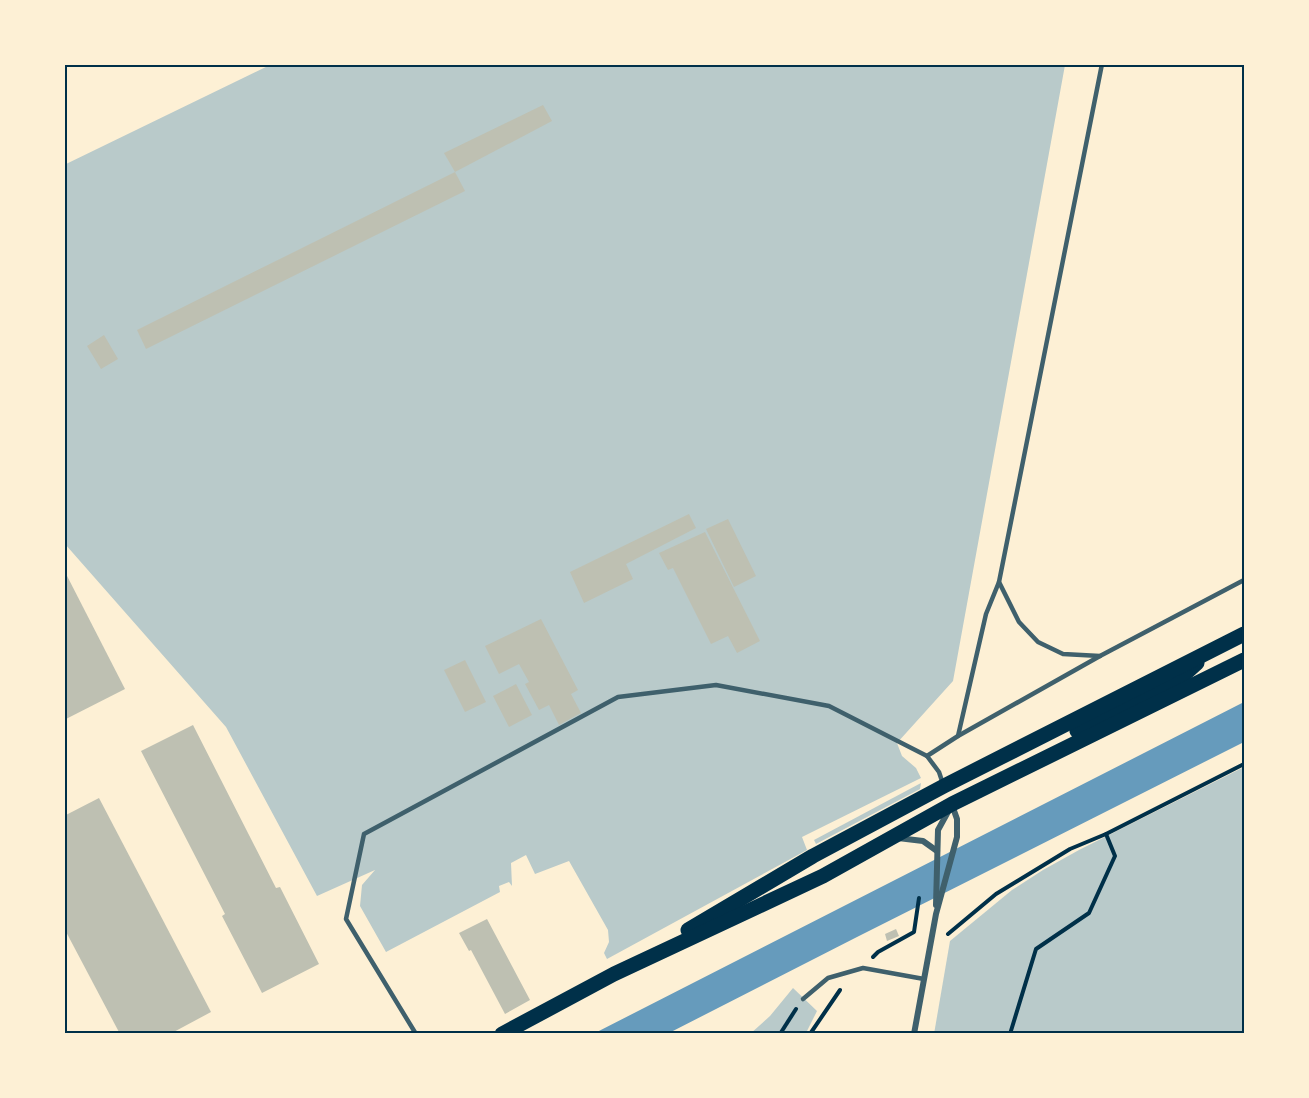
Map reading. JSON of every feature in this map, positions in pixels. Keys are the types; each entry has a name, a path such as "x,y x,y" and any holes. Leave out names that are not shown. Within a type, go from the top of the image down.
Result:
{"main road":[{"path":"867,853 877,835 1210,650 1245,634"},
{"path":"502,1034 614,974 813,856 1245,660"},
{"path":"614,974 867,853 892,838 948,795"}],"street":[{"path":"914,1034 936,914 957,837 957,819 948,795"},
{"path":"936,914 938,830 948,795"},
{"path":"892,838 923,841 937,851"}],"lane":[{"path":"958,736 986,614 999,582 1102,64"},
{"path":"927,756 958,736 1100,656 1245,580"},
{"path":"999,582 1019,622 1038,642 1063,654 1100,656"},
{"path":"416,1034 346,919 364,834 618,697 716,685 830,706 927,756 939,772 948,795"},
{"path":"803,999 828,978 863,968 924,979"}],"path":[{"path":"930,946 1005,889 1070,849 1106,834 1245,764"},
{"path":"1010,1034 1036,949 1089,913 1115,856 1106,834"},
{"path":"780,1034 803,999"}],"shaded area":[{"path":"270,65 1065,65 953,681 897,743 902,756 916,768 921,778 802,837 807,850 607,959 604,953 609,942 608,930 569,861 535,874 526,855 511,863 512,886 509,882 499,886 500,892 386,952 360,906 362,885 375,870 317,896 226,727 65,544 64,165"},
{"path":"1244,767 1244,1033 934,1034 950,941 1012,890 1043,870"},
{"path":"921,783 920,789 816,844 814,840"},
{"path":"793,988 817,1011 806,1033 750,1034 770,1016"}],"water":[{"path":"1244,702 1244,742 669,1033 593,1034"}],"building":[{"path":"543,105 552,121 455,172 444,153"},
{"path":"455,172 465,191 146,349 137,330"},
{"path":"104,335 118,359 101,369 87,346"},
{"path":"689,514 696,528 626,564 633,579 584,603 570,572"},
{"path":"728,519 756,576 734,587 706,529"},
{"path":"705,532 760,641 737,653 728,636 711,644 673,568 668,570 659,553"},
{"path":"64,570 125,689 64,720"},
{"path":"541,619 578,690 571,694 581,713 559,725 549,705 539,710 525,684 529,682 519,664 499,674 485,646"},
{"path":"465,660 486,702 465,712 444,670"},
{"path":"516,684 532,715 509,727 493,696"},
{"path":"193,725 276,888 280,887 319,964 262,993 222,916 225,914 141,751"},
{"path":"99,798 211,1012 170,1034 120,1034 64,928 64,816"},
{"path":"487,919 530,1000 505,1014 471,950 469,951 459,933"},
{"path":"896,929 899,936 887,941 885,934"}]}
